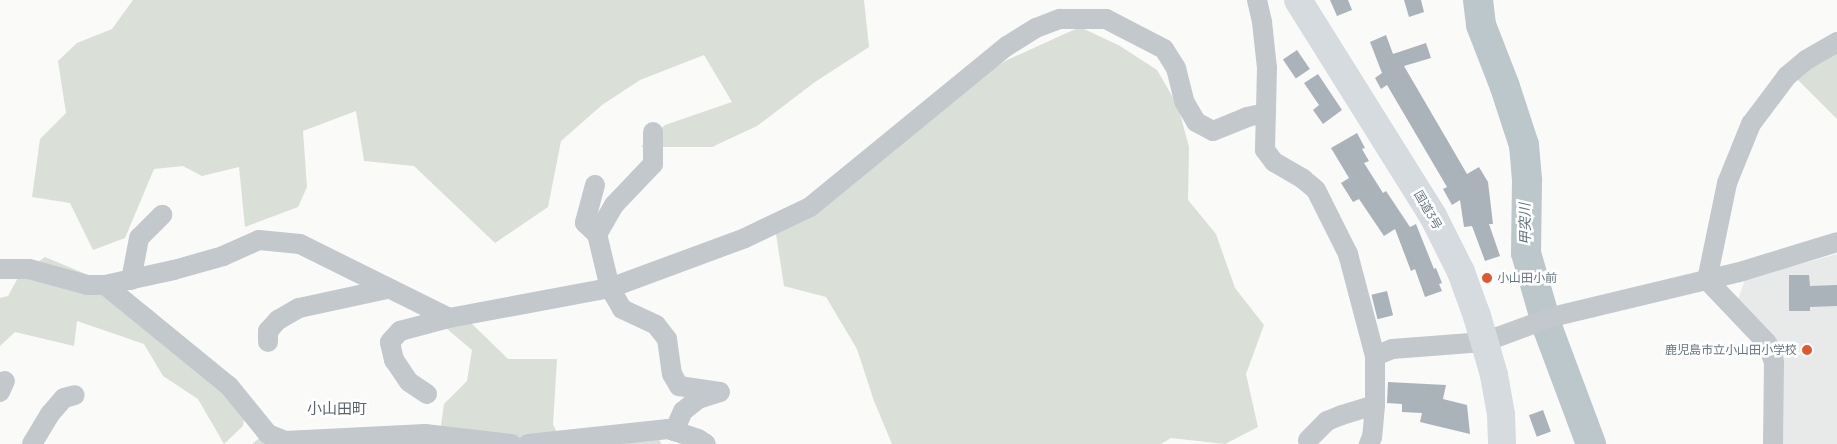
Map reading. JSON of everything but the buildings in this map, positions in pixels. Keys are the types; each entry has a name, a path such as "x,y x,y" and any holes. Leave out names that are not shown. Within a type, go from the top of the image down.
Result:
{"highway":[{"name":"国道3号","path":"1298,0 1433,216 1460,272 1484,342 1499,404 1502,444"}],"street":[{"path":"1257,0 1262,22 1267,68 1265,150 1274,162 1303,179 1316,190 1348,254 1375,356 1375,405 1372,437 1369,444"},
{"path":"427,394 409,382 394,360 390,342 400,331 449,318 610,288 745,238 810,207 1007,46 1036,28 1060,19 1106,19 1164,50 1176,68 1184,101 1196,122 1213,131 1247,117 1266,113"},
{"path":"1706,280 1727,183 1751,124 1787,76 1806,60 1837,42"},
{"path":"597,234 614,205 653,164 653,132"},
{"path":"595,185 585,223 597,234 610,288 622,309 656,325 667,339 672,374 679,386 720,392 698,399 683,411 674,431"},
{"path":"131,280 139,238 162,215"},
{"path":"0,269 29,269 87,286 105,285 223,256 260,240 300,244 387,289 449,318"},
{"path":"1375,356 1392,349 1484,342 1552,317 1744,271 1837,242"},
{"path":"1706,280 1766,344 1772,356 1774,362 1773,444"},
{"path":"105,285 229,386 268,434 285,440 425,434 511,444"},
{"path":"268,342 268,331 299,308 387,289"},
{"path":"32,444 50,414 64,398 75,395"},
{"path":"1308,440 1327,421 1375,405"},
{"path":"1319,413 1342,415"},
{"path":"528,444 668,429 698,439 706,444"}],"shaded area":[{"path":"133,0 864,0 869,47 815,82 757,126 712,147 641,147 665,125 732,102 704,55 640,80 602,105 561,141 548,207 495,243 414,166 364,161 356,111 303,131 307,187 298,207 245,227 239,167 202,176 183,166 154,169 125,238 93,250 70,203 32,197 40,139 66,113 58,61 77,43 112,29"},
{"path":"1080,27 1120,46 1157,70 1178,106 1189,147 1188,200 1216,234 1235,288 1264,325 1246,374 1258,427 1225,444 1171,438 1161,444 892,444 874,401 857,349 826,297 784,286 774,221 958,91 1007,60"},
{"path":"1837,51 1837,119 1796,78"},
{"name":"鹿児島市立小山田小学校","path":"1837,254 1837,444 1781,444 1781,360 1738,300 1745,279"},
{"path":"45,257 117,287 153,311 204,358 246,402 243,426 224,444 198,399 163,376 144,344 77,321 74,346 15,332 0,346 0,298 8,296 20,274"},
{"path":"434,318 467,319 508,359 557,359 553,425 562,441 655,428 661,444 252,444 273,427 303,439 441,426 444,404 467,381 472,350"}],"waterway":[{"name":"甲突川","path":"1478,0 1481,25 1505,87 1524,145 1527,181 1526,253 1548,329 1591,444"}],"place":[{"name":"小山田小前","path":"1487,278"},
{"name":"鹿児島市立小山田小学校","path":"1807,350"}],"district":[{"name":"小山田町","path":"337,409"}]}
